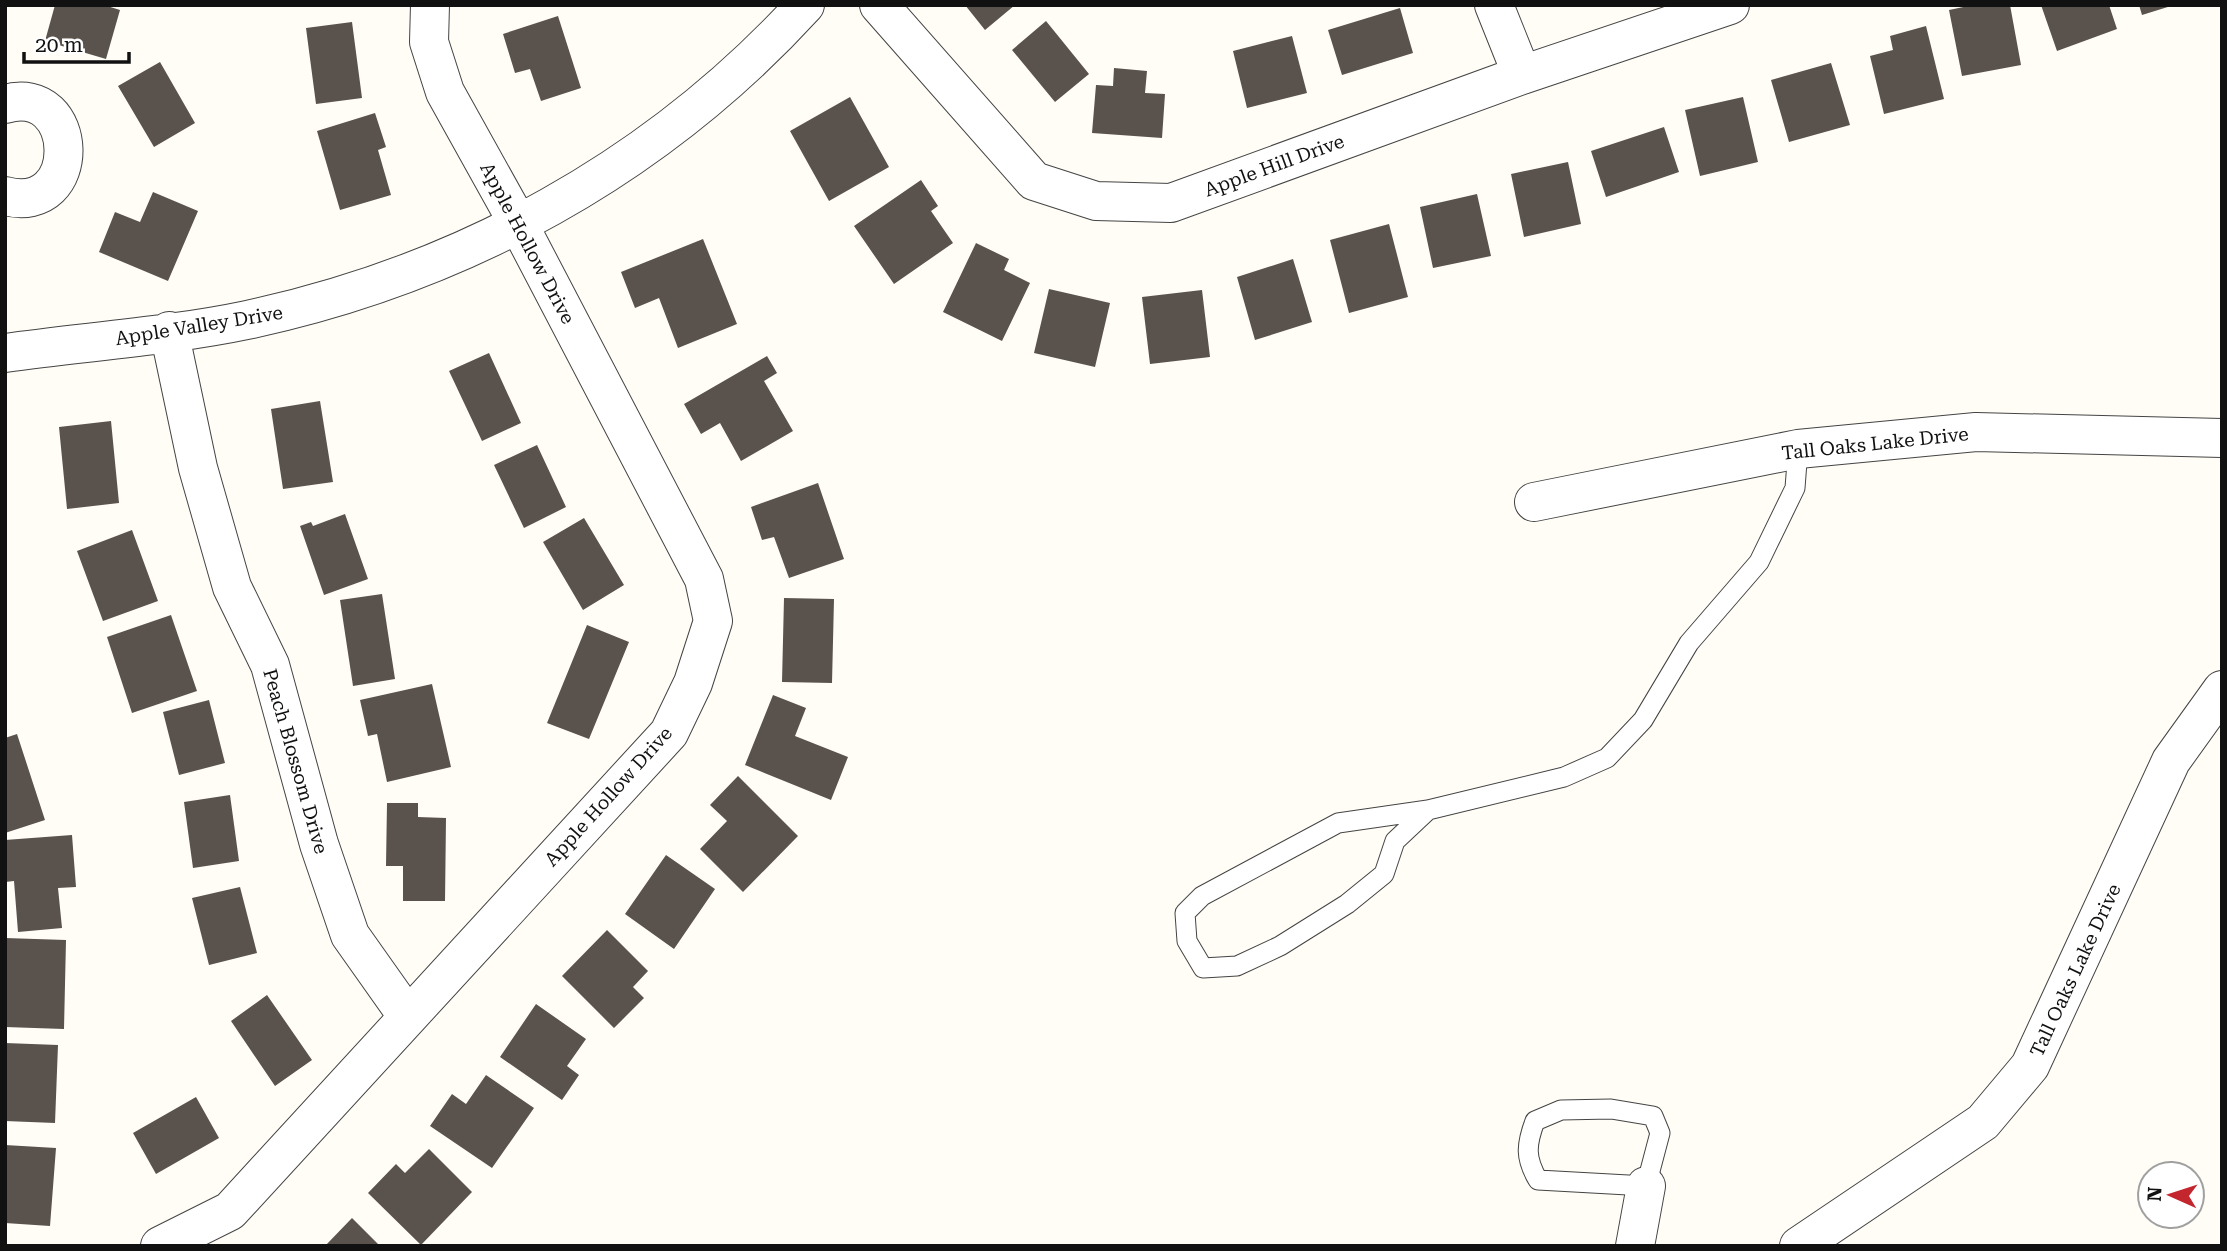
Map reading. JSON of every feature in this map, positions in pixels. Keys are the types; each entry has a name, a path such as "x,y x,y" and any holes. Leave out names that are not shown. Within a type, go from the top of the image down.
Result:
{"street":[{"name":"Apple Hollow Drive","path":"160,1246 230,1211 669,733 693,683 713,621 704,579 519,225 445,92 429,41 430,5"},
{"name":"Apple Valley Drive","path":"5,353 253,319 373,287 424,269 519,225 600,178 679,123 738,73 805,5"},
{"name":"Apple Hill Drive","path":"879,5 1034,181 1096,201 1171,203 1522,75 1730,5"},
{"path":"1494,5 1506,29 1522,75"},
{"path":"5,104 24,103 49,114 64,136 65,150 58,176 49,186 24,198 5,196"},
{"name":"Peach Blossom Drive","path":"169,331 198,468 232,587 270,665 328,870 350,935 408,1017"},
{"name":"Tall Oaks Lake Drive","path":"1534,502 1798,449 1976,432 2222,438"},
{"name":"Tall Oaks Lake Drive","path":"1799,1246 1983,1122 2030,1066 2171,761 2222,690"},
{"path":"1635,1246 1646,1186"}],"lane":[{"path":"1428,810 1395,841 1384,874 1348,904 1280,946 1237,966 1203,968 1187,941 1185,913 1202,896 1338,823 1428,810 1564,777 1607,758 1643,720 1689,643 1759,562 1795,488 1798,449"},
{"path":"1611,1109 1653,1116 1660,1133 1646,1186 1538,1180 1527,1163 1527,1143 1535,1121 1562,1110 1611,1109"}],"building":[{"path":"55,5 104,5 120,10 106,59 45,41"},
{"path":"965,5 1015,5 985,30"},
{"path":"1973,5 2010,5 2021,65 1962,76 1949,10"},
{"path":"2041,5 2109,5 2117,29 2057,51"},
{"path":"2139,5 2170,5 2171,6 2142,15"},
{"path":"1400,8 1413,53 1342,75 1328,30"},
{"path":"558,16 581,88 541,101 530,69 515,73 503,34"},
{"path":"1046,21 1089,74 1055,102 1012,50"},
{"path":"352,22 362,98 316,104 306,28"},
{"path":"1926,26 1944,99 1884,114 1870,56 1893,50 1890,36"},
{"path":"1292,36 1307,93 1247,108 1233,51"},
{"path":"160,62 195,123 154,147 118,86"},
{"path":"1831,63 1850,125 1789,142 1771,80"},
{"path":"1114,68 1147,71 1145,93 1165,94 1162,138 1092,133 1096,85 1113,86"},
{"path":"850,97 889,167 829,201 790,131"},
{"path":"1743,97 1758,162 1700,176 1685,110"},
{"path":"375,113 386,147 378,150 391,195 340,210 317,131"},
{"path":"1664,127 1679,172 1606,197 1591,151"},
{"path":"1568,162 1581,224 1524,237 1511,174"},
{"path":"921,180 938,206 931,211 953,243 894,284 854,226"},
{"path":"153,192 198,211 168,281 99,252 115,212 140,222"},
{"path":"1477,194 1491,256 1433,268 1420,207"},
{"path":"1389,224 1408,297 1349,313 1330,240"},
{"path":"703,239 737,324 678,348 659,298 635,308 621,272"},
{"path":"976,243 1009,259 1004,270 1030,283 1002,341 943,312"},
{"path":"1293,259 1312,322 1255,340 1237,277"},
{"path":"1049,289 1110,303 1095,367 1034,353"},
{"path":"1202,290 1210,357 1150,364 1142,297"},
{"path":"489,353 521,423 482,441 449,371"},
{"path":"767,356 777,373 764,381 793,431 741,461 720,423 701,434 684,404"},
{"path":"320,401 333,482 283,489 271,409"},
{"path":"111,421 119,503 67,509 59,427"},
{"path":"537,445 566,507 524,528 494,465"},
{"path":"818,483 844,559 789,578 774,537 762,540 751,507"},
{"path":"345,514 368,579 324,595 300,526 311,522 313,526"},
{"path":"584,518 624,585 583,610 543,542"},
{"path":"132,530 158,601 103,621 77,551"},
{"path":"382,594 395,679 353,686 340,600"},
{"path":"784,598 834,599 832,683 782,682"},
{"path":"171,615 197,691 132,713 107,637"},
{"path":"587,625 629,642 589,739 547,723"},
{"path":"432,684 451,767 387,782 377,734 368,736 360,700"},
{"path":"773,695 806,708 795,736 848,757 831,800 745,765"},
{"path":"209,700 225,763 179,775 163,712"},
{"path":"17,734 45,820 5,833 5,738"},
{"path":"738,776 798,836 743,892 700,849 727,821 710,805"},
{"path":"230,795 239,861 193,868 184,802"},
{"path":"387,803 418,803 418,817 446,818 445,901 403,901 403,866 386,866"},
{"path":"72,835 76,887 58,888 62,928 18,932 14,881 5,882 5,840"},
{"path":"666,855 715,889 674,949 625,914"},
{"path":"240,887 257,953 209,965 192,898"},
{"path":"607,930 648,971 633,987 644,998 614,1028 562,976"},
{"path":"5,938 66,940 64,1029 5,1027"},
{"path":"267,995 312,1060 275,1086 231,1021"},
{"path":"536,1004 586,1039 567,1066 579,1075 562,1100 500,1057"},
{"path":"5,1043 58,1045 55,1123 5,1121"},
{"path":"486,1075 534,1108 492,1168 430,1126 452,1094 466,1104"},
{"path":"196,1097 219,1138 156,1174 133,1133"},
{"path":"5,1145 56,1148 50,1226 5,1223"},
{"path":"429,1149 472,1192 421,1245 368,1193 396,1164 405,1173"},
{"path":"352,1218 380,1246 325,1246"}]}
